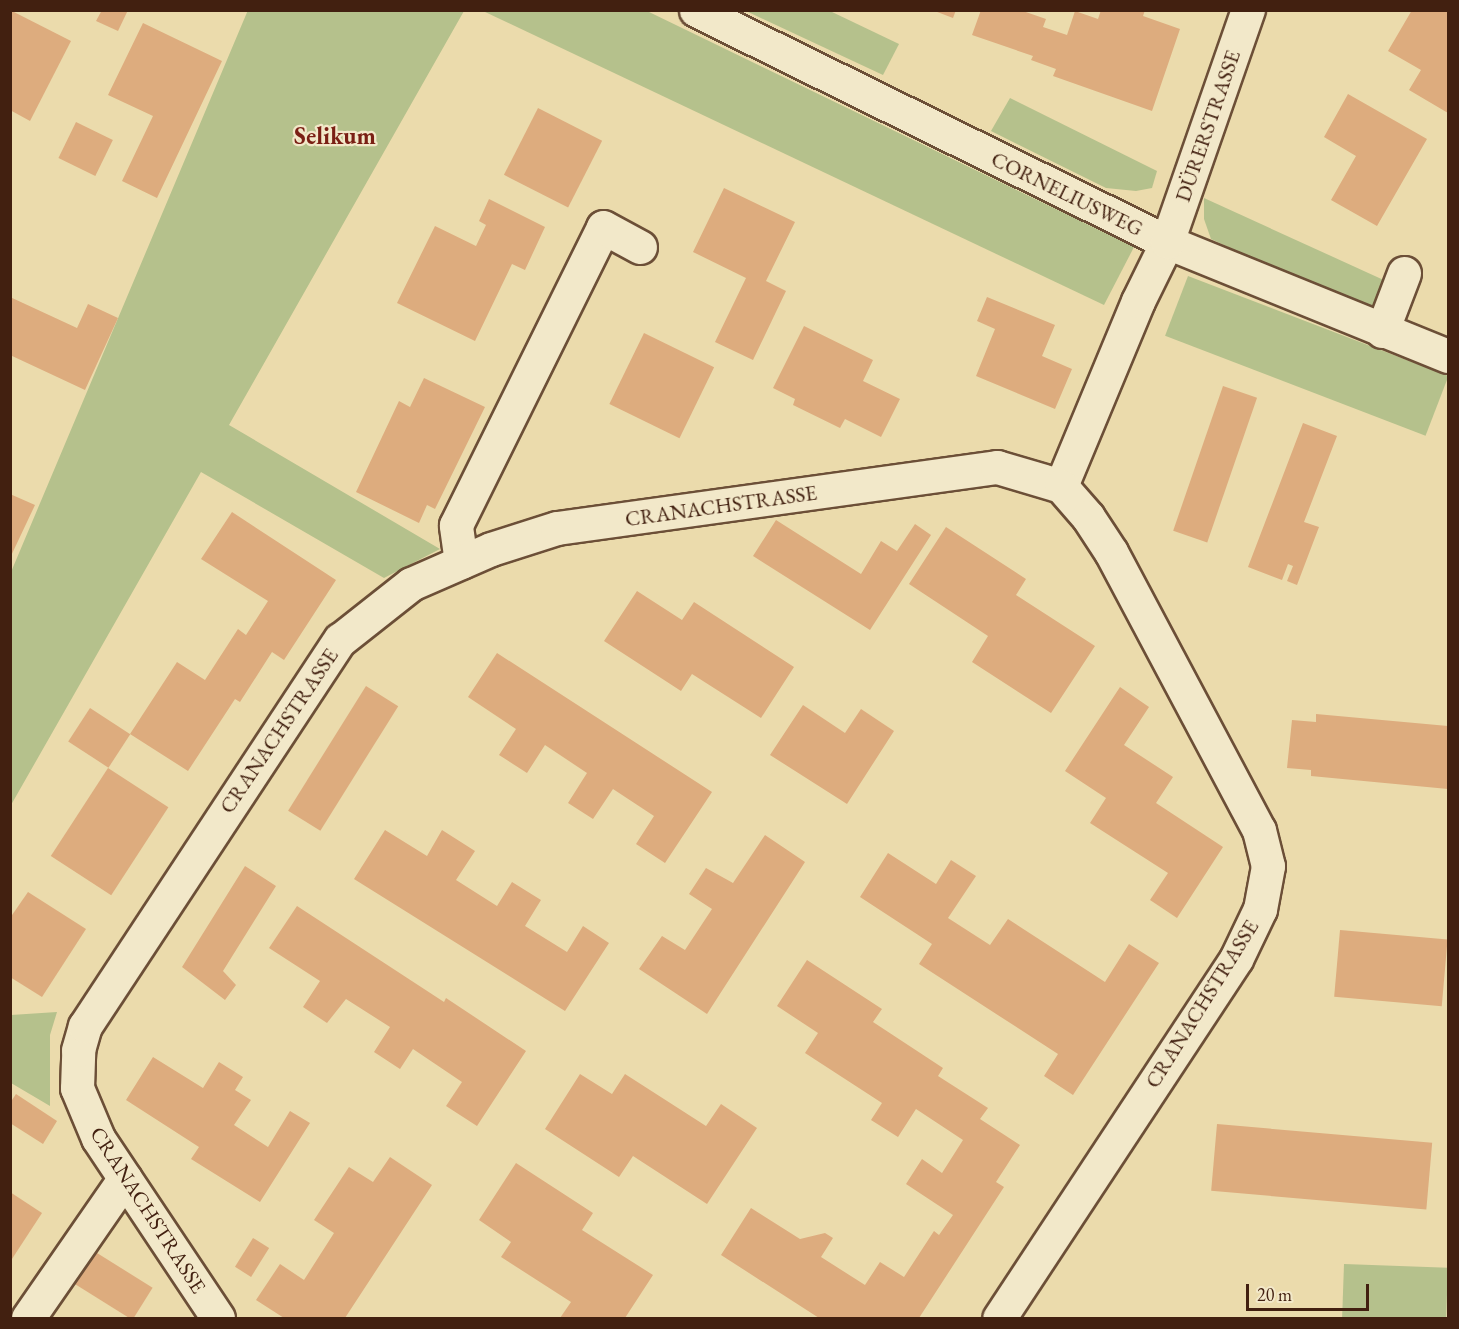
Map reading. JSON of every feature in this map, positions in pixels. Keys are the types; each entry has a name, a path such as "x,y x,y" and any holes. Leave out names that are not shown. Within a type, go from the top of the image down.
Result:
{"street":[{"name":"CORNELIUSWEG","path":"696,10 1167,242 1382,332 1449,356"},
{"name":"DÜRERSTRASSE","path":"1167,242 1248,10"},
{"path":"461,562 456,525 603,227 640,246"},
{"path":"1061,486 1138,301 1167,242"},
{"path":"1382,332 1404,273"},
{"name":"CRANACHSTRASSE","path":"218,1318 98,1138 77,1088 76,1069 84,1026 326,658 356,624 393,596 461,562 557,528 972,469 1020,471 1061,486 1075,499 1111,552 1259,830 1268,866 1260,909 1236,959 999,1318"},
{"path":"28,1318 125,1178"}],"green space":[{"path":"248,10 464,11 229,425 440,549 384,578 201,472 11,805 11,572"},
{"path":"483,11 647,11 1134,247 1104,305"},
{"path":"746,11 830,11 899,44 883,75"},
{"path":"1010,98 1157,171 1152,188 1136,191 1106,188 991,131"},
{"path":"1204,198 1388,282 1377,316 1211,239 1204,219"},
{"path":"1188,276 1448,376 1426,436 1165,336"},
{"path":"57,1012 50,1035 50,1106 11,1083 11,1015"},
{"path":"1344,1264 1448,1268 1446,1318 1342,1318"}],"building":[{"path":"10,10 71,41 30,121 10,110"},
{"path":"102,10 128,10 118,31 96,21"},
{"path":"932,10 956,10 953,18"},
{"path":"981,10 1020,10 1046,19 1043,27 1067,35 1075,11 1098,19 1101,10 1145,10 1143,16 1180,29 1152,111 1053,76 1056,69 1031,60 1033,56 972,35"},
{"path":"1412,10 1448,10 1448,113 1409,90 1421,70 1388,51"},
{"path":"143,23 222,61 157,198 122,181 153,116 108,95"},
{"path":"1348,94 1427,139 1377,226 1331,200 1356,156 1324,137"},
{"path":"538,108 602,141 568,208 504,175"},
{"path":"76,122 113,140 95,176 58,158"},
{"path":"724,188 795,222 766,281 786,291 753,360 715,342 746,278 693,252"},
{"path":"489,199 545,227 525,270 512,264 475,341 397,303 435,226 476,246 486,225 479,221"},
{"path":"10,297 77,328 88,304 118,318 85,390 10,355"},
{"path":"987,297 1055,325 1042,356 1072,369 1055,409 976,376 995,329 977,321"},
{"path":"804,326 873,360 863,381 900,399 881,437 845,419 840,428 793,405 795,399 773,388"},
{"path":"644,333 714,367 679,438 609,404"},
{"path":"424,378 485,407 435,509 427,505 419,523 356,492 399,401 410,407"},
{"path":"1223,386 1257,398 1207,542 1173,531"},
{"path":"1303,423 1337,436 1304,522 1319,527 1297,585 1287,581 1293,566 1288,564 1282,580 1248,567"},
{"path":"10,494 35,505 10,558"},
{"path":"232,512 336,580 284,660 272,652 240,702 235,699 188,771 130,734 177,662 205,680 238,629 246,635 268,601 201,559"},
{"path":"776,520 861,574 881,541 897,551 915,524 931,535 870,630 753,556"},
{"path":"946,527 1026,579 1016,595 1095,646 1051,713 972,662 988,636 909,584"},
{"path":"637,591 682,620 694,602 794,667 761,718 692,674 681,691 604,641"},
{"path":"497,653 712,792 665,863 636,844 654,816 613,789 593,819 568,803 587,773 545,745 527,773 499,755 516,729 468,697"},
{"path":"366,686 398,706 320,831 288,811"},
{"path":"1120,687 1149,707 1124,745 1173,777 1156,803 1223,847 1177,918 1150,900 1168,873 1090,823 1106,798 1065,771"},
{"path":"803,705 845,733 861,709 894,731 847,804 770,755"},
{"path":"90,708 130,734 108,768 68,742"},
{"path":"1316,714 1448,726 1448,789 1311,776 1311,770 1287,768 1292,720 1316,722"},
{"path":"108,768 168,807 111,895 51,856"},
{"path":"385,830 427,856 442,830 475,851 456,880 497,906 512,882 541,900 525,926 567,952 583,926 609,943 565,1011 354,879"},
{"path":"765,835 805,862 707,1014 639,969 662,936 685,950 712,909 689,894 706,868 733,883"},
{"path":"888,853 936,884 951,860 976,876 948,918 990,945 1008,919 1105,982 1129,944 1159,963 1073,1095 1044,1076 1058,1054 919,964 932,944 860,897"},
{"path":"245,866 276,886 223,971 236,985 225,1000 182,967"},
{"path":"28,892 86,929 42,997 10,977 10,918"},
{"path":"297,906 444,1002 446,998 526,1051 477,1126 446,1106 462,1082 413,1049 400,1069 374,1052 390,1027 346,999 327,1023 303,1007 320,981 269,948"},
{"path":"1340,930 1448,939 1442,1006 1334,997"},
{"path":"807,960 882,1009 873,1022 943,1068 938,1076 988,1108 980,1119 1020,1145 996,1182 1004,1187 919,1318 819,1318 721,1255 751,1208 800,1239 825,1233 833,1238 821,1257 865,1285 880,1262 904,1277 934,1231 939,1235 953,1215 906,1184 922,1159 942,1173 963,1140 916,1109 898,1137 871,1120 882,1103 805,1053 818,1033 777,1006"},
{"path":"153,1057 203,1088 219,1062 243,1077 235,1090 251,1100 234,1125 268,1147 290,1111 310,1123 260,1202 191,1159 199,1147 126,1100"},
{"path":"580,1074 612,1094 625,1074 706,1126 721,1104 757,1128 707,1204 633,1156 619,1177 545,1129"},
{"path":"16,1094 57,1121 43,1144 10,1123 10,1103"},
{"path":"1217,1124 1432,1143 1426,1210 1211,1191"},
{"path":"390,1157 432,1185 345,1318 284,1318 256,1300 280,1264 304,1280 334,1233 314,1220 349,1167 373,1182"},
{"path":"516,1163 593,1213 582,1230 653,1275 625,1318 560,1318 571,1302 501,1257 511,1242 479,1220"},
{"path":"10,1192 42,1213 10,1262"},
{"path":"253,1238 269,1248 251,1277 235,1267"},
{"path":"89,1248 153,1288 134,1318 129,1318 69,1280"}],"district":[{"name":"Selikum","path":"335,136"}]}
